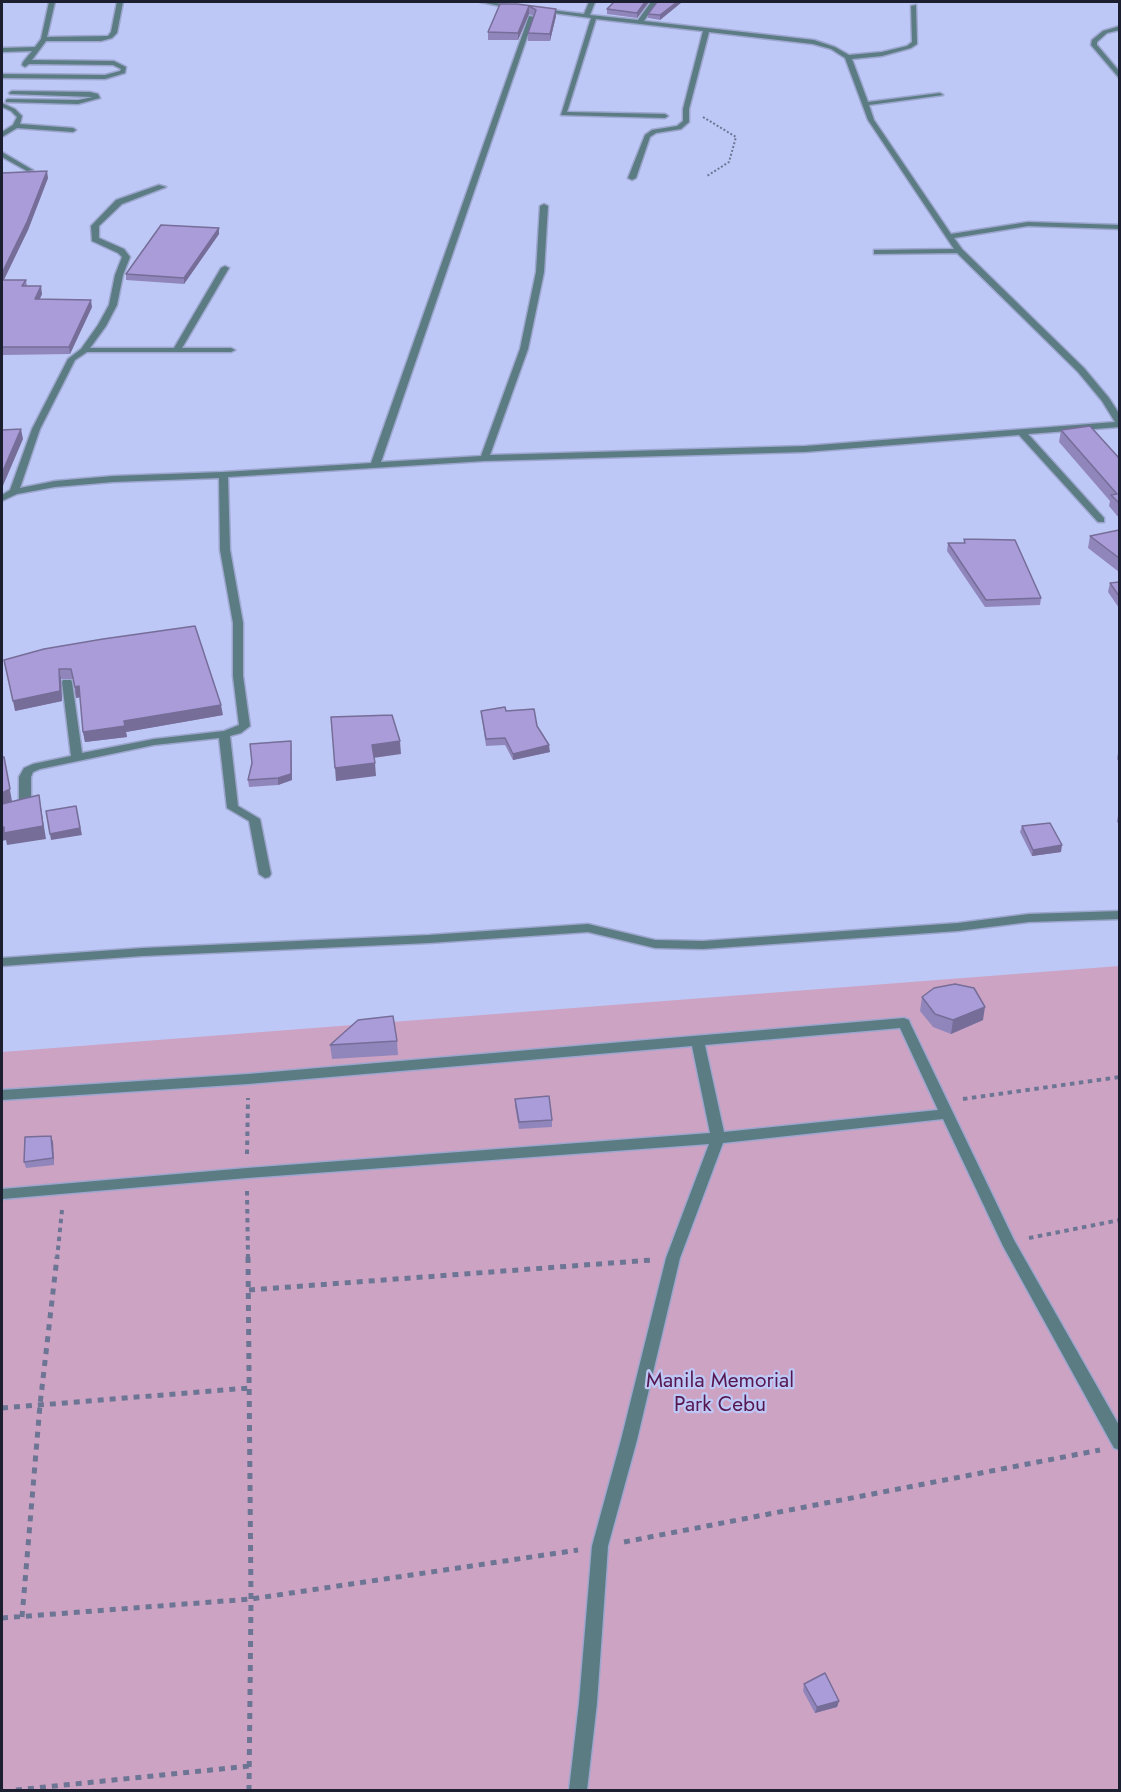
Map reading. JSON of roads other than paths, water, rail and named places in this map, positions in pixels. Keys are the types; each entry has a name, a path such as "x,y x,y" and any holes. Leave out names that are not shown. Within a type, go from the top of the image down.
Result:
{"street":[{"path":"5,104 26,62 44,39 52,2"},
{"path":"44,39 110,37 114,33 120,2"},
{"path":"483,2 521,8"},
{"path":"581,2 592,2 590,16 563,114 665,116"},
{"path":"640,22 654,2"},
{"path":"375,465 532,13 590,16 814,42 833,48 848,57 882,54 909,48 915,43 914,6"},
{"path":"1119,28 1105,32 1094,41 1094,45 1119,77"},
{"path":"632,178 647,136 654,131 684,126 686,123 686,110 706,30"},
{"path":"2,50 34,49"},
{"path":"2,498 14,492 55,484 113,478 223,476 485,458 805,449 1119,424 1106,400 1081,370 959,251 871,120 848,57"},
{"path":"2,76 105,77 117,75 123,72 124,68 114,63 26,62"},
{"path":"5,104 78,102 97,98 96,95 90,94 12,93"},
{"path":"865,104 940,95"},
{"path":"2,135 16,126 20,117 5,104"},
{"path":"16,126 73,130"},
{"path":"2,154 29,170"},
{"path":"85,350 87,343 102,326 113,305 119,275 126,257 121,251 95,240 95,226 119,202 162,187"},
{"path":"485,458 524,349 540,272 544,206"},
{"path":"951,236 1028,224 1119,227"},
{"path":"877,252 959,251"},
{"path":"177,349 225,267"},
{"path":"14,492 36,429 72,359 85,350 231,350"},
{"path":"1020,431 1101,520"},
{"path":"2,812 13,809 25,801 24,777 28,770 77,757 176,739 224,734 237,731 245,726 238,676 238,623 225,550 223,476"},
{"path":"68,682 77,757"},
{"path":"224,734 233,808 254,819 265,874"},
{"path":"2,962 588,928 655,944 703,945 958,927 1029,918 1119,915"},
{"path":"2,1095 248,1079 904,1023 1008,1242 1114,1446"},
{"path":"578,1791 588,1703 600,1546 629,1440 673,1258 718,1138 698,1042"},
{"path":"2,1194 247,1173 718,1138 943,1108"}],"park label":[{"name":"Manila Memorial Park Cebu","path":"720,1394"}]}
